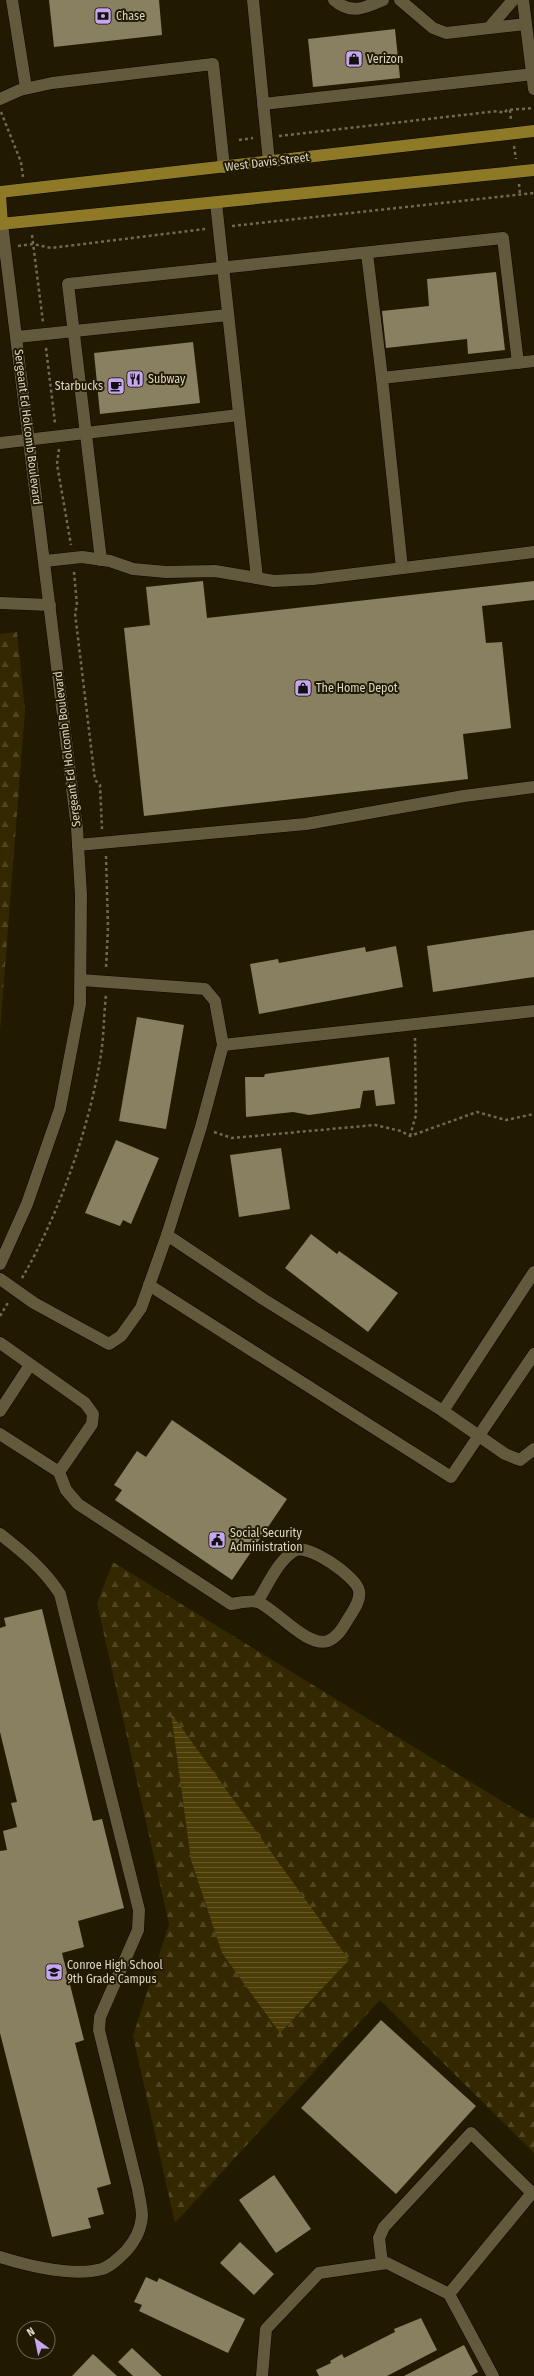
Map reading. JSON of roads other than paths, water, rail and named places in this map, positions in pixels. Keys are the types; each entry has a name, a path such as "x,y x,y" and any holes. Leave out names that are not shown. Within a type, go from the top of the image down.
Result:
{"main road":[{"name":"West Davis Street","path":"0,194 534,131"},
{"path":"0,194 1,224 534,170"}],"street":[{"path":"12,0 26,88"},
{"path":"253,0 269,162"},
{"path":"334,0 340,5 359,10 383,0"},
{"path":"400,0 433,28 446,33 526,24"},
{"path":"489,28 513,0"},
{"path":"523,0 534,89"},
{"path":"0,99 26,88 52,83 213,64 224,167"},
{"path":"263,104 533,74"},
{"path":"216,203 257,578"},
{"name":"Sergeant Ed Holcomb Boulevard","path":"0,1264 27,1204 60,1109 80,1004 81,895 78,845 45,561 6,248 1,224"},
{"path":"101,560 68,284 223,269 503,238 518,363"},
{"path":"367,253 402,568"},
{"path":"17,337 228,315"},
{"path":"382,378 534,361"},
{"path":"0,443 239,415"},
{"path":"45,561 82,557 101,560 133,569 166,572 216,571 274,580 313,579 534,552"},
{"path":"0,603 50,605"},
{"path":"78,845 306,824 464,796 534,787"},
{"path":"0,1279 34,1303 109,1344 121,1336 141,1308 167,1235 201,1126 222,1045 215,1001 205,988 80,980"},
{"path":"222,1045 534,1011"},
{"path":"167,1235 263,1299 443,1411 505,1454 520,1460 534,1449"},
{"path":"443,1411 534,1272"},
{"path":"149,1285 451,1477 534,1354"},
{"path":"0,1343 85,1403 93,1414 92,1424 59,1472"},
{"path":"0,1411 30,1365"},
{"path":"0,1434 59,1472 66,1490 78,1504 231,1604 257,1602 314,1641 328,1641 340,1632 358,1602 359,1591 352,1578 338,1568 307,1549 296,1549 282,1561 257,1602"},
{"path":"0,1534 37,1564 49,1576 60,1594 139,1910 138,1930 100,2016 99,2030 138,2189 142,2215 139,2230 133,2244 118,2260 103,2269 82,2273 19,2263 0,2257"},
{"path":"382,2263 379,2238 384,2227 471,2133 532,2193 449,2294"},
{"path":"262,2376 266,2329 319,2273 387,2263 449,2294 493,2376"}],"place":[{"name":"Chase","path":"103,16"},
{"name":"Verizon","path":"354,59"},
{"name":"Subway","path":"135,379"},
{"name":"Starbucks","path":"116,386"},
{"name":"The Home Depot","path":"303,688"},
{"name":"Social Security Administration","path":"217,1540"},
{"name":"Conroe High School 9th Grade Campus","path":"54,1972"}]}
